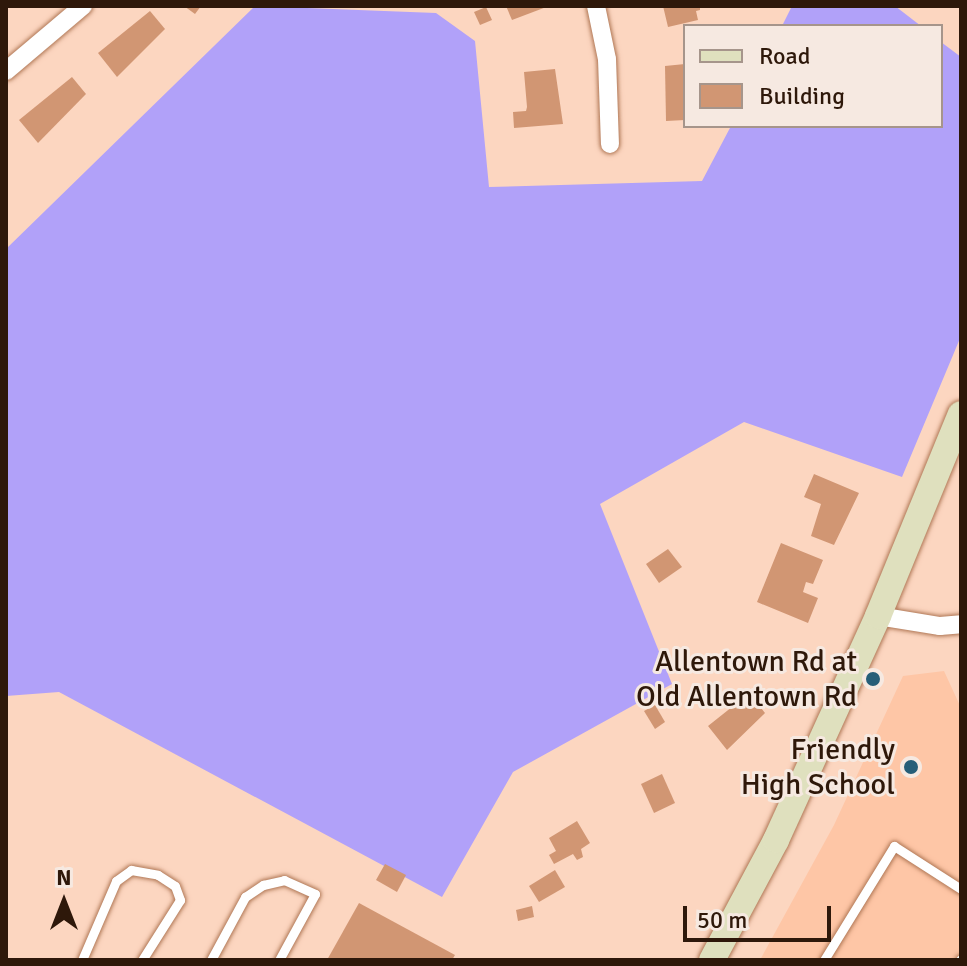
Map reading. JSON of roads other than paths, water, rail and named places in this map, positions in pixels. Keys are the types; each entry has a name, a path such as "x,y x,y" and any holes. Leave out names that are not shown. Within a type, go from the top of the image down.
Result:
{"main road":[{"path":"712,960 776,840 878,616 961,414"}],"street":[{"path":"6,71 83,6"},
{"path":"596,6 607,59 610,144"},
{"path":"878,616 940,626 961,624"}],"lane":[{"path":"824,960 894,846 961,889"},
{"path":"82,960 116,881 131,870 158,875 175,886 180,900 142,960"},
{"path":"211,960 245,897 263,885 284,880 315,894 279,960"}],"place":[{"name":"Allentown Rd at Old Allentown Rd","path":"873,679"},
{"name":"Friendly High School","path":"911,767"}]}
